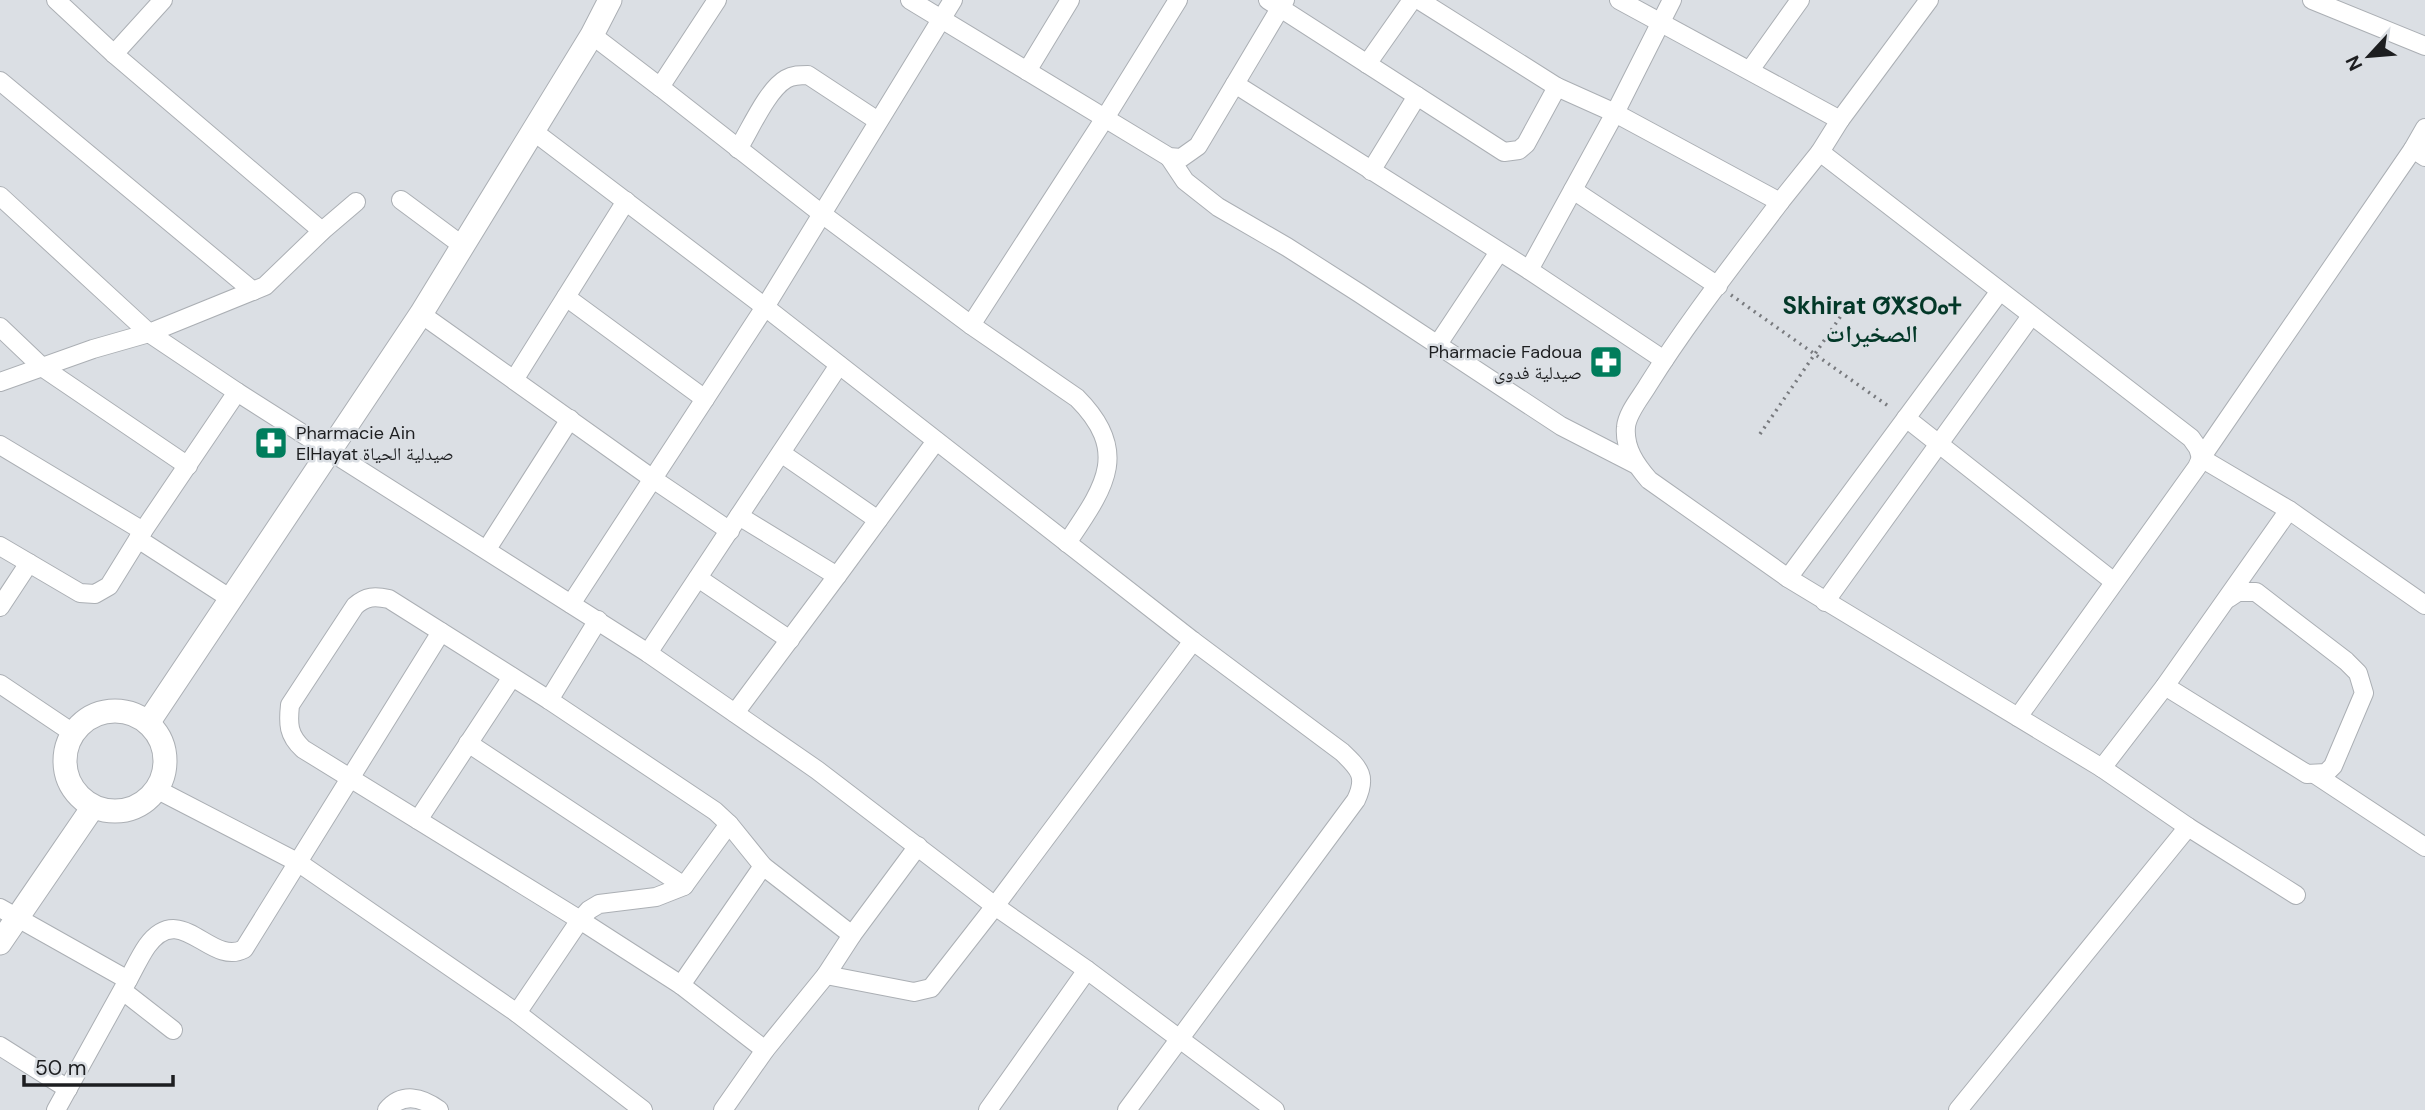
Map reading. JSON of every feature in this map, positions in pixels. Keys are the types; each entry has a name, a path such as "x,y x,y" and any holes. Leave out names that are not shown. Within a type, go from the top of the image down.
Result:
{"street":[{"path":"56,0 114,54 322,231"},
{"path":"114,54 163,0"},
{"path":"148,723 421,314 592,35 610,0"},
{"path":"660,87 717,0"},
{"path":"910,0 1169,158 1185,181 1218,207 1297,253 1561,426 1635,464"},
{"path":"572,604 765,307 953,0"},
{"path":"1027,71 1070,0"},
{"path":"971,325 1178,0"},
{"path":"1367,64 1412,0"},
{"path":"1419,0 1557,87 1615,113 1780,202"},
{"path":"1619,0 1840,120"},
{"path":"1529,270 1615,113 1672,0"},
{"path":"1750,70 1800,0"},
{"path":"1929,0 1840,120 1820,152 1664,360 1631,412 1625,426 1627,443 1635,464 1649,480 1788,578 2102,768 2188,827 2296,895"},
{"path":"2312,0 2341,4 2425,46"},
{"path":"1169,158 1181,158 1198,146 1235,85 1278,3 1504,152 1519,150 1526,144 1557,87"},
{"path":"592,35 822,214 971,325 1077,398 1092,413 1109,453 1106,475 1096,499 1068,543"},
{"path":"738,149 774,89 785,79 796,75 808,75 878,121"},
{"path":"0,81 253,291"},
{"path":"1235,85 1529,270 1664,360"},
{"path":"1371,171 1417,96"},
{"path":"2018,717 2419,153 2425,128"},
{"path":"533,131 1342,752 1353,762 1361,775 1363,785 1356,800 1127,1110"},
{"path":"1820,152 2190,438 2198,447 2201,458 2289,510 2425,605"},
{"path":"1573,190 1718,286"},
{"path":"0,196 149,333 237,392 648,653 735,713 817,770 995,906 1087,970 1275,1110"},
{"path":"401,200 463,246"},
{"path":"514,380 626,201"},
{"path":"0,382 149,333 265,286 356,202"},
{"path":"1438,344 1499,252"},
{"path":"1788,578 2000,291"},
{"path":"566,297 705,400"},
{"path":"421,314 653,479 837,576"},
{"path":"1825,602 2031,316"},
{"path":"0,327 42,367 188,466"},
{"path":"648,653 839,365"},
{"path":"0,546 80,593 95,594 109,586 237,392"},
{"path":"1906,418 2113,581"},
{"path":"486,549 570,419"},
{"path":"735,713 936,441"},
{"path":"0,445 141,535 231,599"},
{"path":"781,453 878,520"},
{"path":"2102,768 2165,686 2289,510"},
{"path":"0,607 29,563"},
{"path":"698,578 790,640"},
{"path":"2165,686 2307,774 2326,773 2333,766 2364,693 2358,673 2256,592 2248,590 2229,597"},
{"path":"765,1050 681,985 303,749 292,738 288,722 290,705 355,606 363,599 377,596 389,600 549,700 715,811 763,866 852,935"},
{"path":"549,700 598,621"},
{"path":"56,1110 148,944 159,934 173,929 186,930 225,953 244,949 441,632"},
{"path":"826,975 914,992 931,988 1193,640"},
{"path":"418,820 512,677"},
{"path":"0,684 73,733"},
{"path":"102,712 127,712 148,723 156,732 165,754 166,766 158,789 150,799 128,810 104,811 93,807 75,791 65,768 65,757 73,733 81,724 102,712"},
{"path":"468,743 684,886"},
{"path":"2316,775 2425,847"},
{"path":"158,789 299,863 517,1013 643,1110"},
{"path":"0,943 8,913 93,807"},
{"path":"517,1013 589,910 599,904 656,897 684,886 729,824"},
{"path":"1958,1110 2188,827"},
{"path":"723,1110 765,1050 826,975 918,846"},
{"path":"681,985 763,866"},
{"path":"8,913 125,985 173,1030"},
{"path":"988,1110 1087,970"},
{"path":"0,1046 68,1089"},
{"path":"387,1110 400,1100 413,1097 426,1100 439,1110"}],"path":[{"path":"1718,286 1906,418"},
{"path":"1760,434 1845,310"}],"place":[{"name":"Pharmacie Fadoua صيدلية فدوى","path":"1606,362"},
{"name":"Pharmacie Ain ElHayat صيدلية الحياة","path":"271,443"}],"district":[{"name":"Skhirat ⵚⵅⵉⵔⴰⵜ الصخيرات","path":"1872,320"}]}
